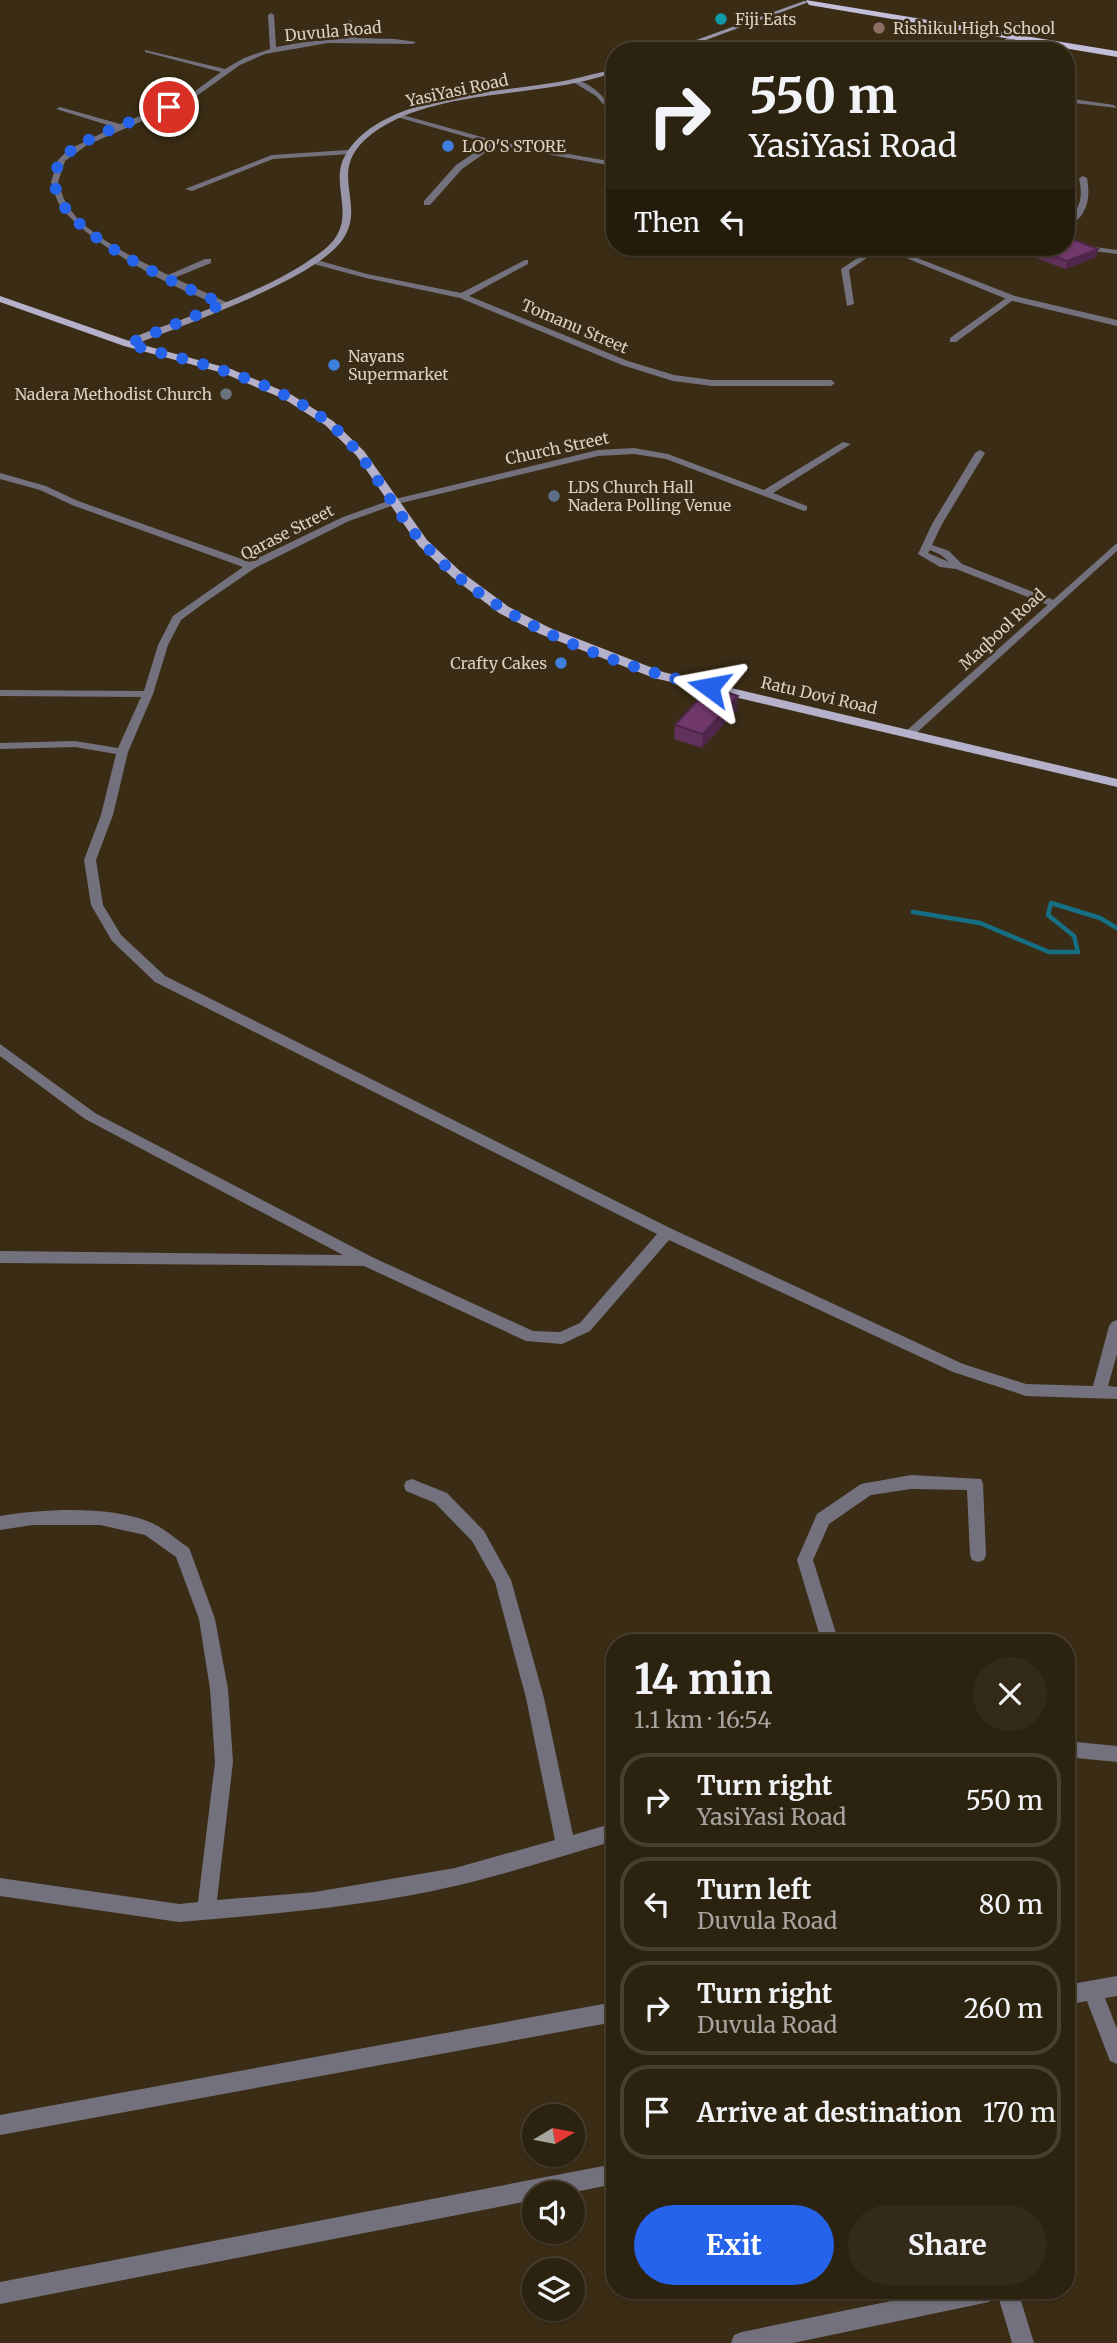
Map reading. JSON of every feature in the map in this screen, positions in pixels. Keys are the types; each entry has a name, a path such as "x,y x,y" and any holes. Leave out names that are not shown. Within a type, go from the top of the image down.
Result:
{"highway":[{"path":"823,0 1015,36"},
{"path":"805,1 1053,42"},
{"path":"1075,45 1117,52"}],"main road":[{"path":"694,42 805,1"},
{"name":"YasiYasi Road","path":"347,152 372,131 399,116 451,103 606,73"},
{"path":"128,344 274,284 313,261 338,241 345,225 342,169 347,152"},
{"name":"Ratu Dovi Road","path":"0,299 128,344 227,371 288,397 329,423 360,453 423,543 456,575 504,610 545,631 659,675 1117,783"}],"street":[{"path":"271,15 273,51"},
{"path":"350,22 353,41"},
{"path":"1004,42 1015,36"},
{"name":"Duvula Road","path":"223,304 131,260 71,217 59,200 54,182 60,162 77,147 188,100 225,71 249,57 273,51 353,41 413,42"},
{"path":"147,51 225,71"},
{"path":"575,81 598,96 606,105"},
{"path":"1075,101 1114,107"},
{"path":"60,109 123,127"},
{"path":"399,116 495,143 606,163"},
{"path":"427,203 459,167 495,143"},
{"path":"189,189 272,157 347,152"},
{"path":"1075,218 1082,212 1087,201 1083,178"},
{"path":"1075,244 1117,252"},
{"path":"850,303 850,290 844,278 845,269 866,256"},
{"path":"904,256 1012,298 1117,323"},
{"path":"167,278 208,261"},
{"name":"Tomanu Street","path":"313,261 366,276 462,296 625,363 673,378 743,384 831,383"},
{"path":"462,296 525,262"},
{"path":"953,340 1012,298"},
{"path":"766,494 846,443"},
{"name":"Church Street","path":"394,502 582,456 620,451 668,457 804,508"},
{"path":"980,453 922,552 924,556 944,565 958,566 1052,603"},
{"path":"0,476 43,488 75,503 251,566"},
{"name":"Qarase Street","path":"394,502 302,538 251,566 177,618 163,645 148,694 122,752 107,815 90,860 97,905 116,938 160,979 667,1233 958,1368 1026,1390 1117,1393"},
{"name":"Maqbool Road","path":"909,734 1117,547"},
{"path":"0,692 148,694"},
{"path":"0,746 75,744 122,752"},
{"path":"0,1049 90,1116 367,1261 531,1338 562,1338 585,1327 667,1233"},
{"path":"0,1257 367,1261"},
{"path":"1099,1393 1117,1326"},
{"path":"827,1634 805,1560 823,1519 867,1489 911,1482 975,1484 978,1555"},
{"path":"412,1486 441,1498 478,1536 503,1580 535,1698 566,1846"},
{"path":"0,1523 33,1518 100,1518 149,1529 183,1553 207,1619 220,1701 223,1762 206,1911"},
{"path":"1075,1750 1117,1754"},
{"path":"0,1887 178,1913 206,1911 315,1901 455,1877 606,1834"},
{"path":"1075,1993 1117,1986"},
{"path":"1092,1990 1117,2054"},
{"path":"0,2125 606,2013"},
{"path":"0,2293 606,2176"},
{"path":"742,2343 951,2299"},
{"path":"1009,2299 1023,2343"}],"building":[{"path":"1075,240 1098,249 1067,261 1053,256 1075,256"},
{"path":"710,687 738,696 703,734 675,725"}],"waterway":[{"path":"913,912 980,923 1049,952 1078,952 1074,936 1048,915 1051,903 1100,918 1117,928"}],"place":[{"name":"Fiji Eats","path":"721,19"},
{"name":"Rishikul High School","path":"879,28"},
{"name":"LOO'S STORE","path":"448,146"},
{"name":"Nayans Supermarket","path":"334,365"},
{"name":"Nadera Methodist Church","path":"226,394"},
{"name":"LDS Church Hall Nadera Polling Venue","path":"554,496"},
{"name":"Crafty Cakes","path":"561,663"}],"route":[{"path":"169,107 77,147 60,162 54,182 59,200 71,217 92,233 131,260 223,304 128,344 227,371 258,383 288,397 329,423 360,453 423,543 456,575 504,610 598,654 659,675 709,687"}]}
